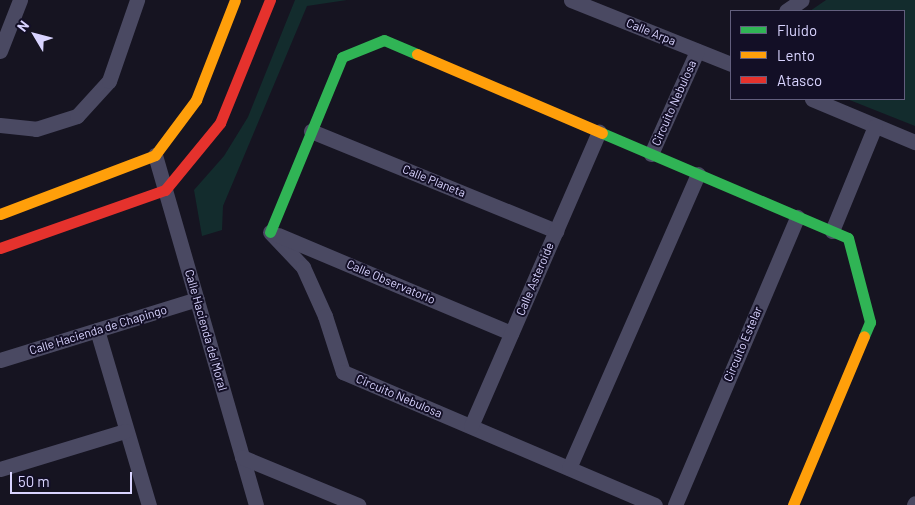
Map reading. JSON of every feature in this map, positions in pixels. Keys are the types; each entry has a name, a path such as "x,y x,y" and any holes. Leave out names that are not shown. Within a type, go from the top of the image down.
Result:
{"street":[{"path":"0,51 20,0"},
{"path":"0,125 36,129 77,116 109,81 137,0"},
{"path":"0,214 155,155 196,100 235,0"},
{"path":"0,248 165,190 220,123 270,0"},
{"name":"Calle Arpa","path":"571,0 730,64"},
{"path":"787,10 802,0"},
{"name":"Circuito Nebulosa","path":"569,468 343,372 325,316 303,267 270,232 342,57 384,40 798,217"},
{"name":"Circuito Nebulosa","path":"651,154 698,51"},
{"path":"814,100 915,142"},
{"path":"832,231 876,126"},
{"name":"Calle Planeta","path":"312,131 556,231"},
{"name":"Calle Asteroide","path":"471,426 599,132"},
{"name":"Calle Hacienda del Moral","path":"155,155 242,457 253,504"},
{"path":"655,505 569,468 698,174"},
{"path":"793,505 870,322 848,238 798,217"},
{"name":"Circuito Estelar","path":"675,505 798,217"},
{"name":"Calle Observatorio","path":"270,232 511,333"},
{"name":"Calle Hacienda de Chapingo","path":"0,360 197,299"},
{"path":"97,330 125,431 149,505"},
{"path":"0,469 125,431"},
{"path":"242,457 352,504"}],"green space":[{"path":"295,0 347,0 307,6 223,206 222,230 202,236 194,190 224,156 248,117"},
{"path":"826,0 915,0 915,126 850,100 905,100 905,10 811,10"}],"traffic: fast":[{"path":"270,232 342,57 384,40 417,54"},
{"path":"602,133 848,238 870,322 864,336"}],"traffic: slow":[{"path":"0,214 155,155 196,100 235,0"},
{"path":"417,54 602,133"},
{"path":"793,505 864,336"}],"traffic: jam":[{"path":"0,248 165,190 220,123 270,0"}]}
